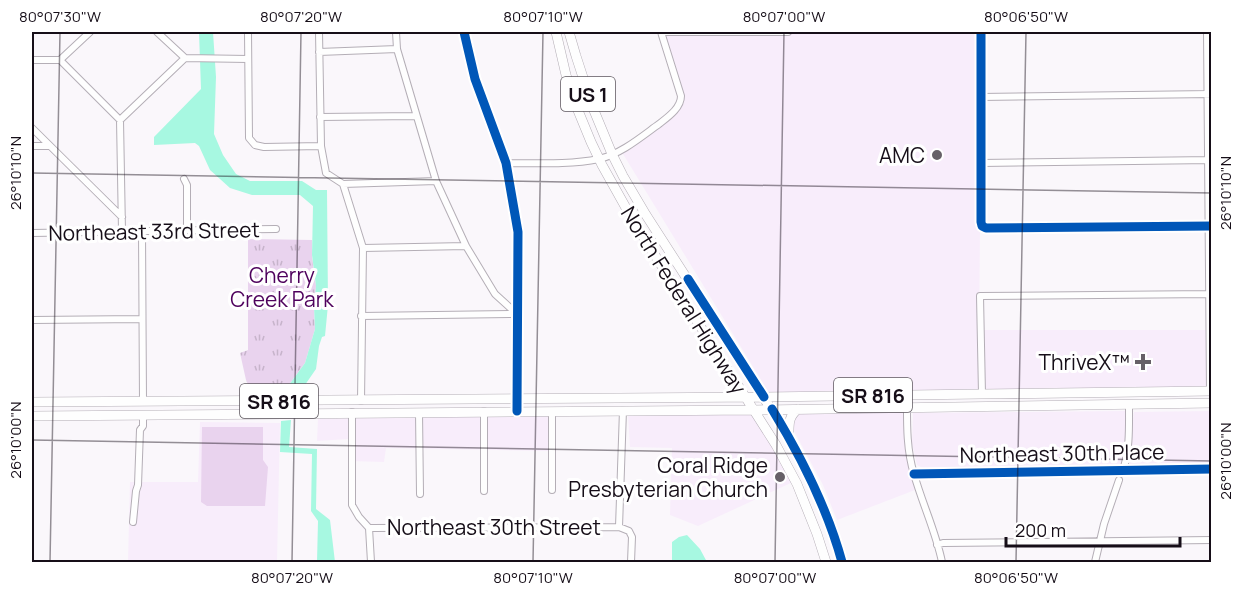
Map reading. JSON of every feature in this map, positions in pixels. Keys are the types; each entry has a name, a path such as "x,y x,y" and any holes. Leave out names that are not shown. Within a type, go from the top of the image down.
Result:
{"main road":[{"name":"North Federal Highway","path":"556,32 566,75 577,108 599,159 665,271 776,445 797,484 825,558"},
{"name":"North Federal Highway","path":"569,32 592,106 612,154 640,205 789,436 822,503 841,562"},
{"path":"665,271 677,279 688,279"},
{"path":"675,286 689,291 700,308 708,311"},
{"path":"971,406 981,399 982,394"},
{"name":"SR 816","path":"32,402 982,394 1211,398"},
{"path":"989,406 989,402 998,394"},
{"path":"627,410 640,402 641,397"},
{"name":"SR 816","path":"32,416 1196,404 1207,397 1211,398"},
{"path":"352,412 361,400"},
{"path":"129,415 140,408 143,401"},
{"path":"143,415 145,410 156,401"},
{"path":"301,413 307,407 308,401"},
{"path":"789,436 788,421 798,408"},
{"path":"825,558 830,555 841,562"}],"street":[{"path":"32,60 60,60 90,32"},
{"path":"157,32 185,58 248,59"},
{"path":"248,32 249,138 255,145 264,147 321,146"},
{"path":"319,32 321,146 326,173 343,184 436,181"},
{"path":"396,32 398,49 436,181 466,246 495,294 518,314"},
{"path":"464,32 474,79 506,163 518,232 517,411"},
{"path":"506,163 599,159 643,136 663,120 679,106 681,96 661,32 788,32"},
{"path":"981,32 982,226 986,228 1210,226"},
{"path":"1207,32 1211,398"},
{"path":"319,52 398,49"},
{"path":"120,120 185,58"},
{"path":"60,60 120,120 122,231"},
{"path":"981,97 1209,94"},
{"path":"320,117 416,116"},
{"path":"32,128 122,217"},
{"path":"32,146 49,146"},
{"path":"981,163 1210,160"},
{"path":"184,179 188,185 187,230"},
{"path":"343,184 363,248 361,400"},
{"name":"Northeast 33rd Street","path":"32,233 276,229"},
{"path":"142,231 143,401"},
{"path":"363,248 466,246"},
{"path":"982,394 980,296 1210,294"},
{"path":"362,316 518,314"},
{"path":"32,320 142,319"},
{"path":"907,395 909,454 942,562"},
{"path":"1123,470 1128,443 1129,405"},
{"path":"627,410 620,526 629,531 632,537 631,562"},
{"path":"484,411 484,491"},
{"path":"352,412 352,505 369,528 371,562"},
{"path":"419,412 420,494"},
{"path":"552,412 552,490"},
{"path":"134,522 143,415"},
{"name":"Northeast 30th Place","path":"914,474 1212,470"},
{"path":"1095,562 1119,480"},
{"name":"Northeast 30th Street","path":"369,528 620,526"},
{"path":"937,545 943,543 1212,540"}],"shaded area":[{"path":"199,32 213,32 216,77 214,134 223,155 236,174 250,181 302,181 316,190 327,190 328,305 325,336 322,337 319,346 316,369 298,395 286,394 286,389 305,363 315,329 313,206 300,195 252,195 230,188 210,170 199,146 195,143 154,145 154,137 201,89"},
{"path":"661,32 982,32 979,330 1211,330 1211,389 769,393 620,149 658,124 684,103"},
{"path":"1125,411 1125,448 1120,466 927,470 917,465 912,443 913,413"},
{"path":"1211,411 1211,465 1129,465 1134,412"},
{"path":"752,413 793,482 698,526 670,515 672,448 630,447 628,415"},
{"path":"799,413 904,413 907,459 915,490 837,520 823,485 794,431 792,421"},
{"path":"548,415 548,451 386,448 384,462 349,461 348,439 317,441 318,419"},
{"path":"291,420 289,447 317,449 316,509 330,520 335,562 317,562 318,521 311,511 312,454 280,452 281,421"},
{"path":"200,422 280,423 277,562 128,562 130,482 198,482"},
{"path":"687,535 700,549 707,562 672,562 672,542"}],"green space":[{"name":"Cherry Creek Park","path":"248,239 312,240 316,286 315,329 305,363 286,389 286,394 252,393 246,380 240,353 248,350"},
{"path":"202,427 263,427 263,460 268,467 265,506 207,506 201,502"}],"cycle path":[{"path":"464,32 475,79 506,163 518,232 517,411"},
{"path":"981,32 982,226 986,228 1212,226"},
{"path":"688,279 764,397"},
{"path":"772,409 813,483 842,562"},
{"path":"914,474 1212,469"}],"place":[{"name":"AMC","path":"937,155"},
{"name":"ThriveX™","path":"1143,362"},
{"name":"Coral Ridge Presbyterian Church","path":"780,477"}]}
